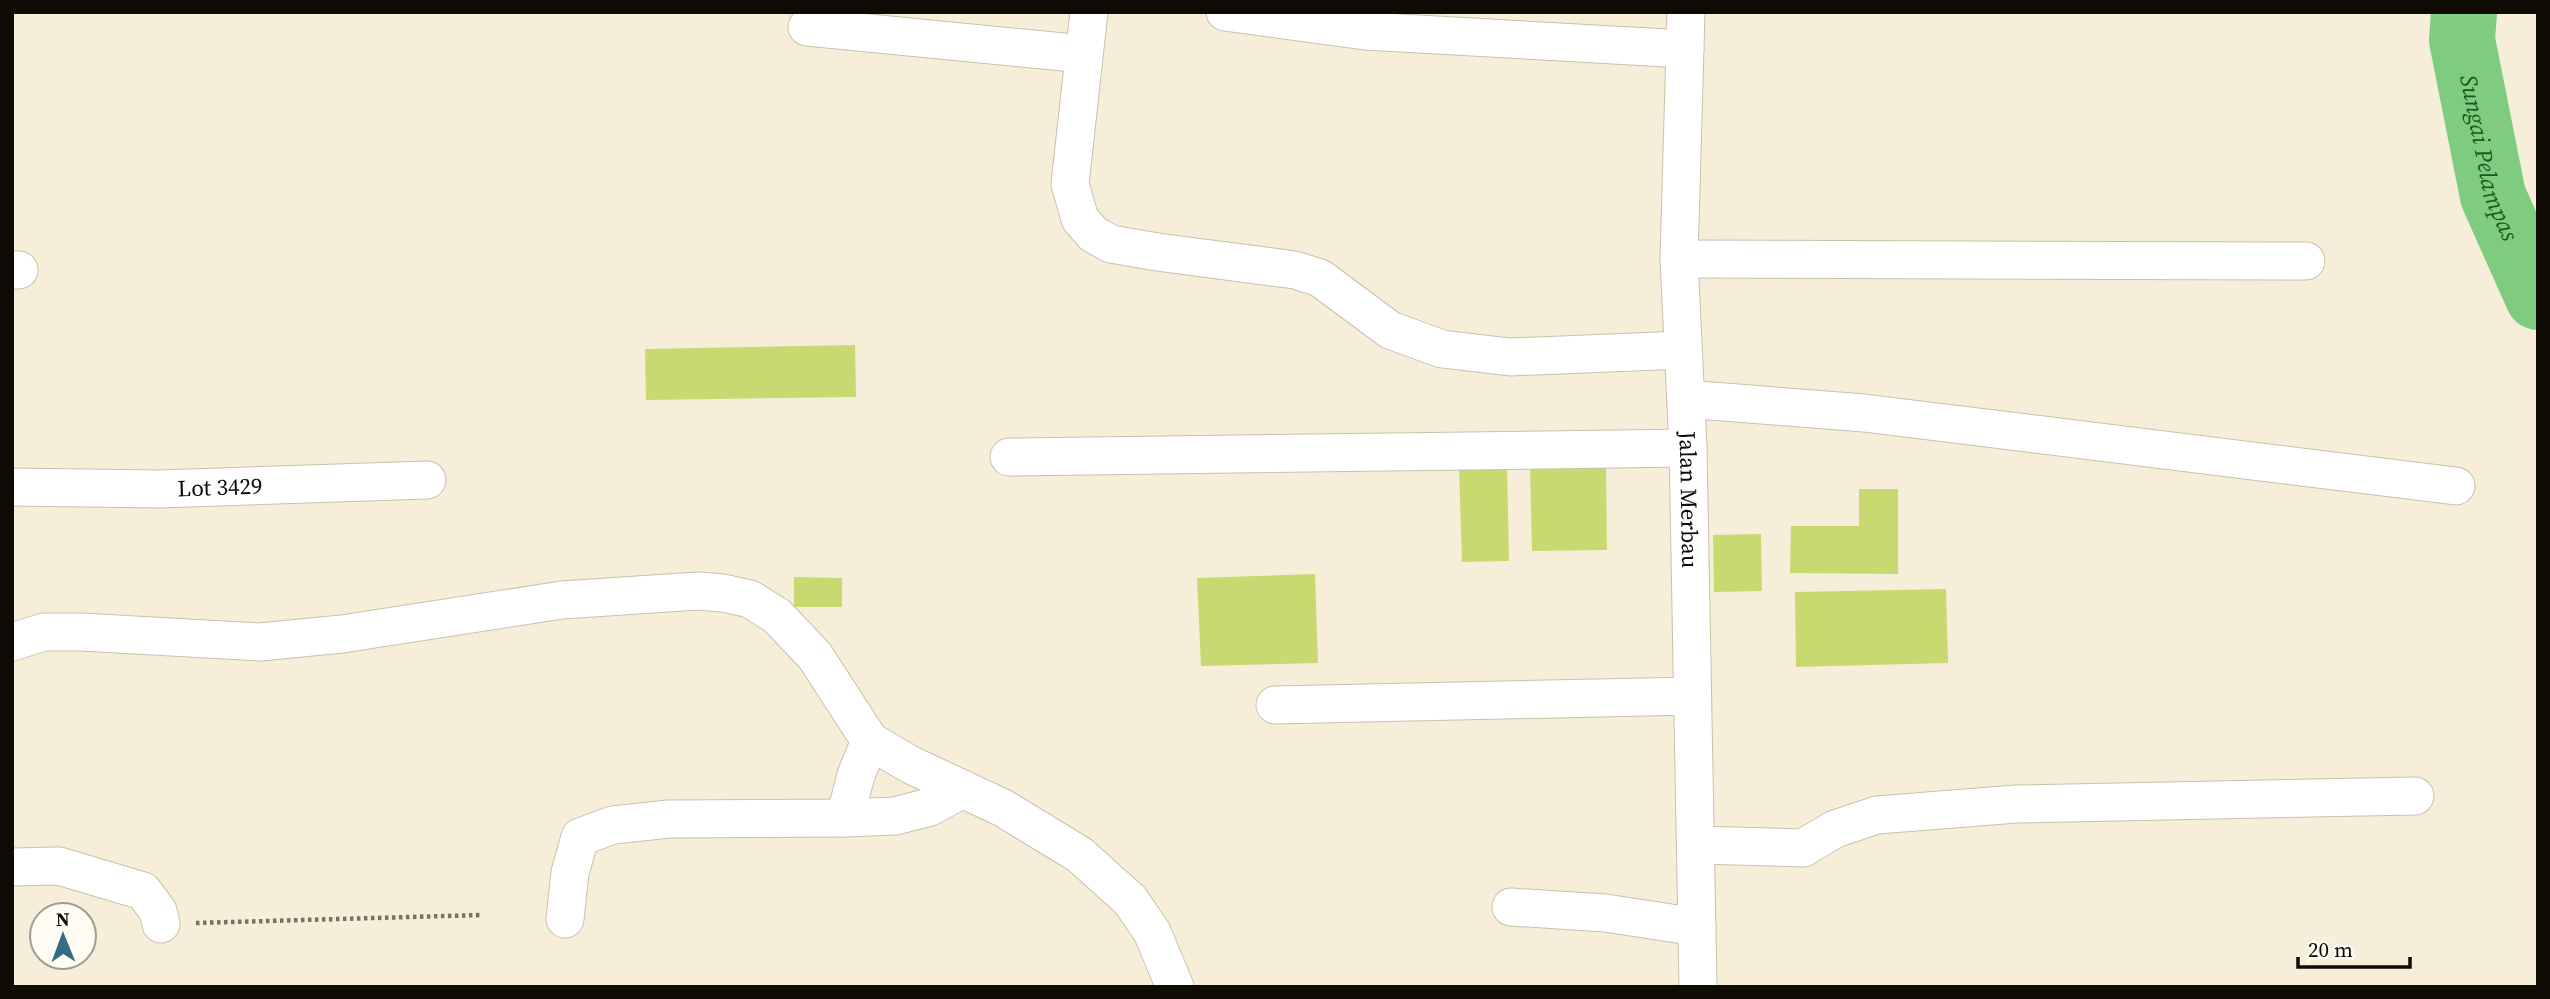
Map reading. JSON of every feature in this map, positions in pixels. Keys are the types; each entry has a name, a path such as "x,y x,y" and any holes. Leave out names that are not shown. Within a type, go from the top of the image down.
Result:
{"street":[{"path":"1089,12 1070,184 1080,219 1093,234 1111,244 1157,253 1295,270 1320,278 1390,330 1442,349 1510,357 1683,350"},
{"path":"1225,12 1365,31 1685,48"},
{"name":"Jalan Merbau","path":"1686,12 1679,259 1688,448 1698,987"},
{"path":"807,27 1084,54"},
{"path":"1679,259 2306,261"},
{"path":"1686,399 1864,413 2456,486"},
{"path":"1009,457 1688,448"},
{"name":"Lot 3429","path":"12,487 160,489 427,480"},
{"path":"12,642 44,632 260,642 342,634 562,600 698,591 750,599 777,616 815,656 870,741 911,765 1003,808 1080,855 1130,900 1152,932 1175,987"},
{"path":"1275,705 1692,696"},
{"path":"845,818 856,775 870,741"},
{"path":"565,919 570,873 580,837 613,825 670,819 895,816 930,807 964,789"},
{"path":"1696,845 1803,848 1819,841 1835,829 1877,815 2016,804 2415,796"},
{"path":"12,867 59,866 143,891 159,911 161,924"},
{"path":"1511,907 1605,914 1697,927"}],"path":[{"path":"161,924 481,915"}],"building":[{"path":"855,345 856,397 646,400 645,349"},
{"path":"1507,464 1509,561 1462,562 1459,465"},
{"path":"1530,465 1606,465 1607,550 1532,551"},
{"path":"1859,489 1898,489 1898,574 1790,573 1791,526 1859,526"},
{"path":"1761,534 1762,591 1714,592 1713,535"},
{"path":"1315,574 1318,663 1201,666 1197,578"},
{"path":"794,577 842,578 842,607 794,607"},
{"path":"1946,589 1948,663 1796,667 1795,592"}],"waterway":[{"name":"Sungai Pelampas","path":"2464,12 2462,40 2493,196 2538,297"}]}
